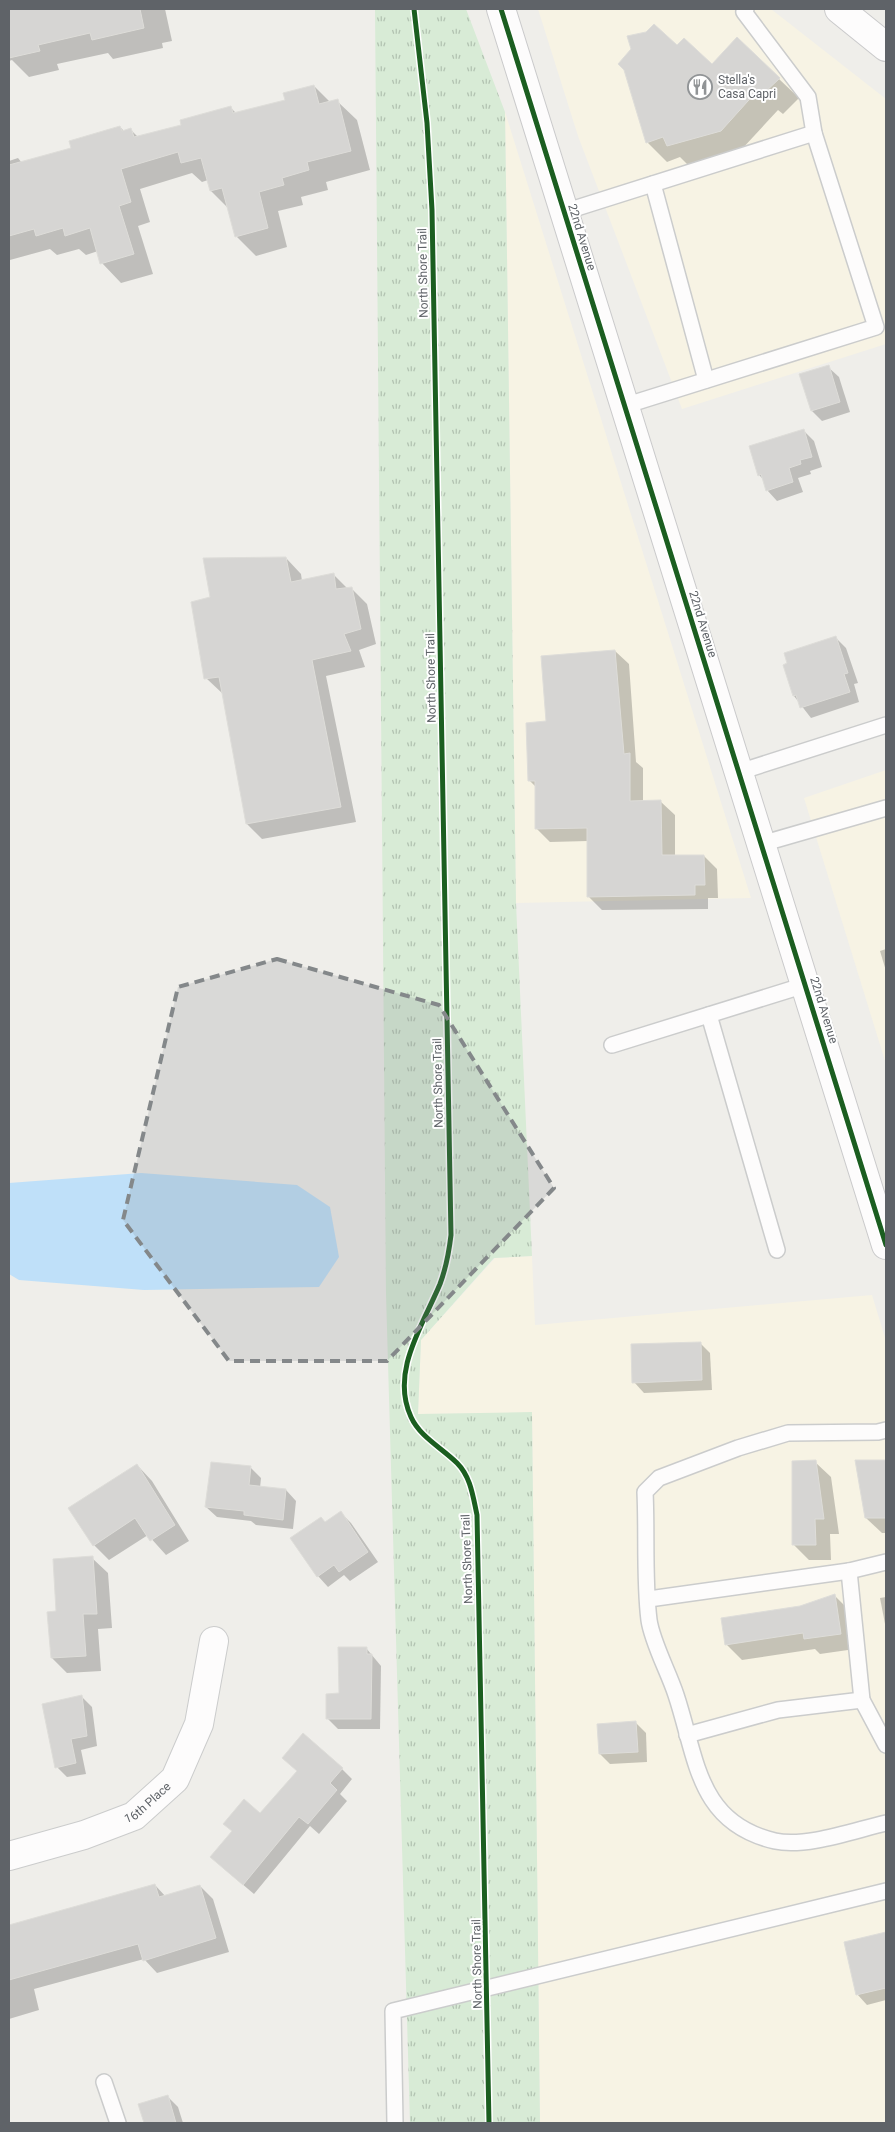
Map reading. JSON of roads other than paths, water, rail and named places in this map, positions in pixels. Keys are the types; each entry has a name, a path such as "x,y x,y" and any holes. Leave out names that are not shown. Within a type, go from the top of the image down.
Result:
{"street":[{"name":"22nd Avenue","path":"501,9 805,985 880,1205 886,1245"},
{"path":"839,9 886,48"},
{"name":"16th Place","path":"9,1856 84,1835 134,1816 175,1779 199,1724 214,1641"}],"lane":[{"path":"624,406 876,327 814,133 808,96 744,12 746,9"},
{"path":"564,212 814,133"},
{"path":"653,184 706,380"},
{"path":"738,772 886,725"},
{"path":"761,844 886,808"},
{"path":"612,1045 805,985"},
{"path":"710,1015 777,1250"},
{"path":"886,1430 878,1432 788,1433 738,1448 659,1478 645,1492 649,1622 676,1696 703,1787 722,1814 748,1833 777,1842 808,1841 886,1823"},
{"path":"649,1598 849,1572 886,1562"},
{"path":"849,1572 862,1700 886,1745"},
{"path":"688,1735 778,1710 862,1700"},
{"path":"395,2123 393,2011 886,1891"},
{"path":"104,2082 118,2123"}],"water":[{"path":"141,1173 297,1185 330,1207 339,1257 319,1287 144,1290 19,1280 9,1274 9,1183"}],"place":[{"name":"Stella's Casa Capri","path":"700,87"}]}
